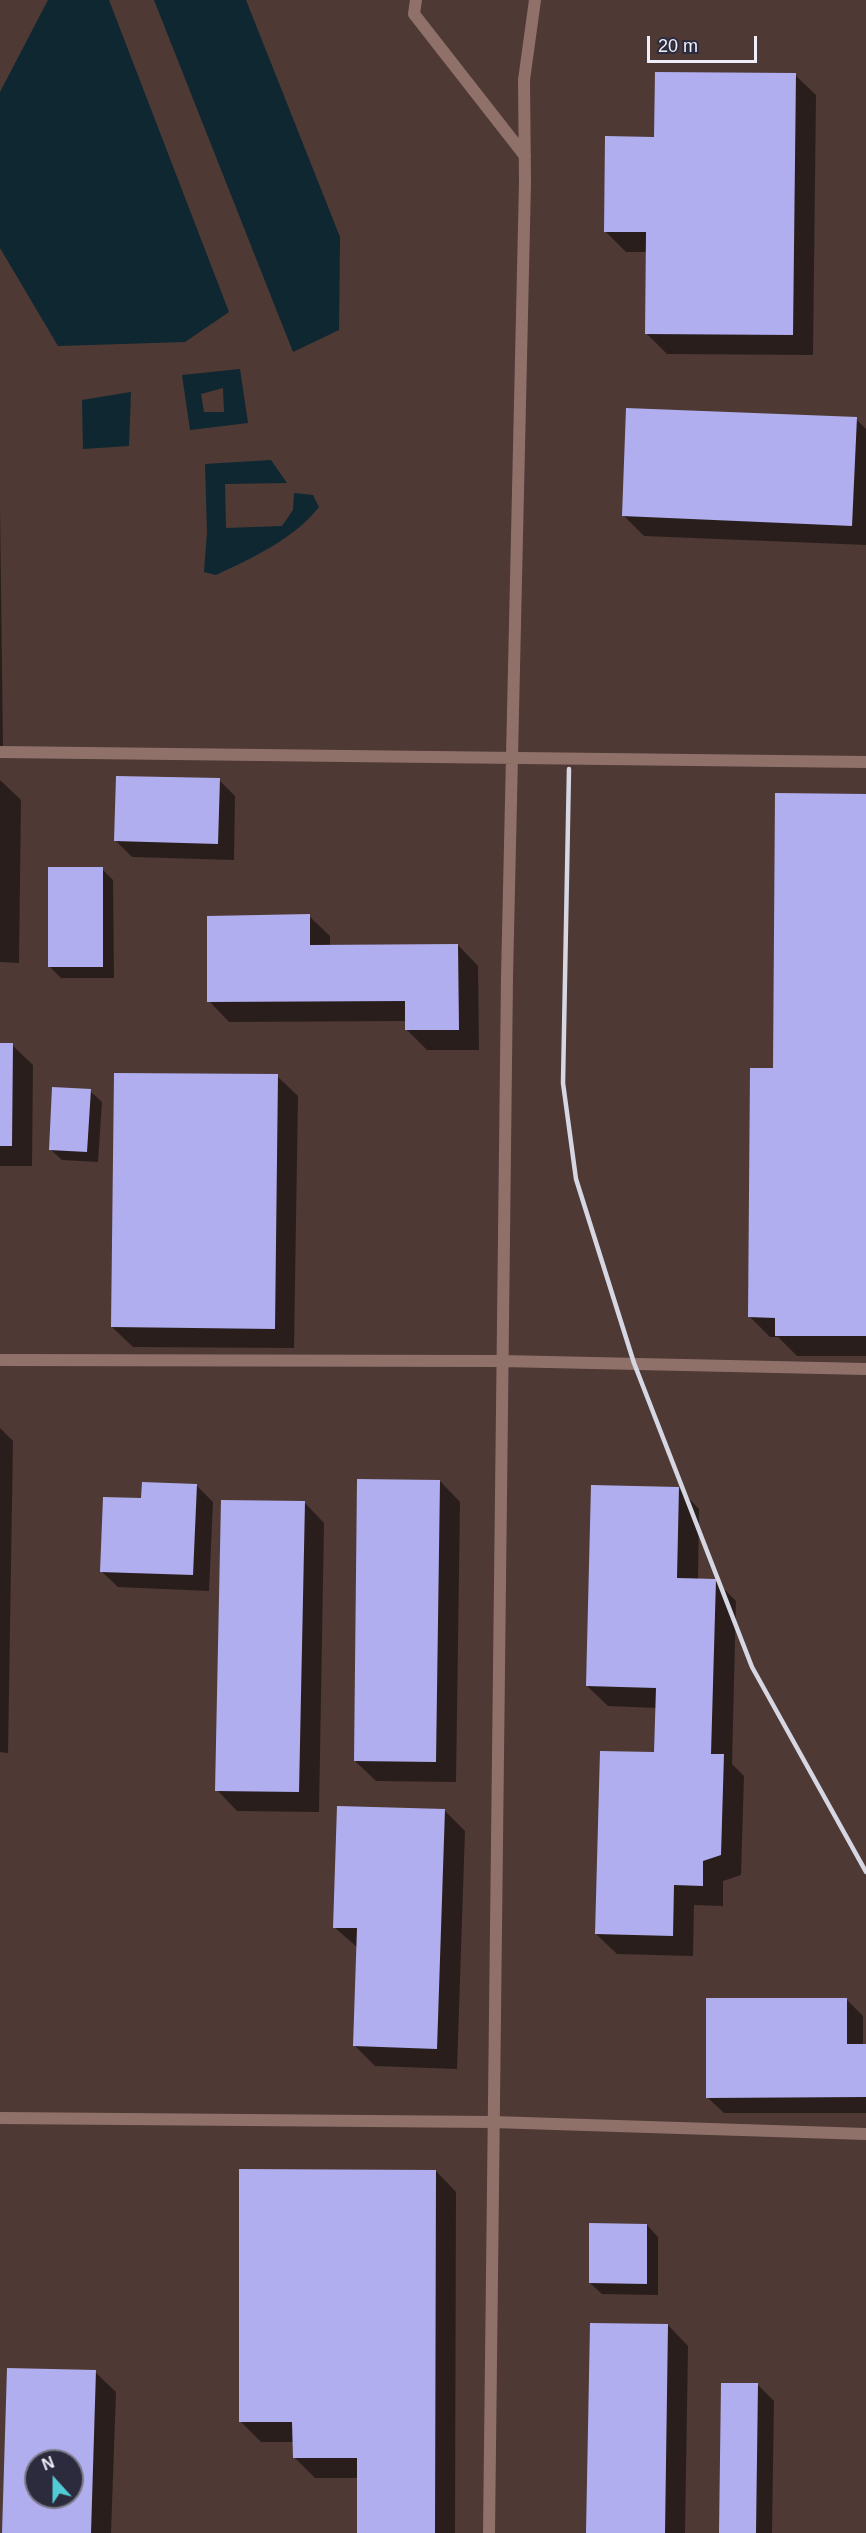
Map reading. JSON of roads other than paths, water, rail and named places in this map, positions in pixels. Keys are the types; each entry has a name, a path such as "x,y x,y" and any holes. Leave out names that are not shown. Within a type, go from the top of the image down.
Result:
{"lane":[{"path":"416,0 414,14 525,156"},
{"path":"489,2533 502,1361 525,156 524,80 535,0"},
{"path":"0,752 866,762"},
{"path":"0,1360 502,1361 866,1369"},
{"path":"0,2118 493,2122 866,2134"}],"water":[{"path":"48,0 109,0 229,312 185,342 58,346 0,248 0,92"},
{"path":"154,0 246,0 340,237 339,330 293,352"},
{"path":"240,369 248,423 190,430 182,375","holes":["223,388 224,412 204,412 201,394"]},
{"path":"131,392 129,446 83,449 82,400"},
{"path":"271,460 287,483 225,484 226,528 282,526 293,510 294,493 313,495 319,507 297,529 258,554 216,575 204,572 207,532 205,464"}],"railway":[{"path":"569,769 563,1083 576,1179 634,1363 752,1667 866,1872"}]}
